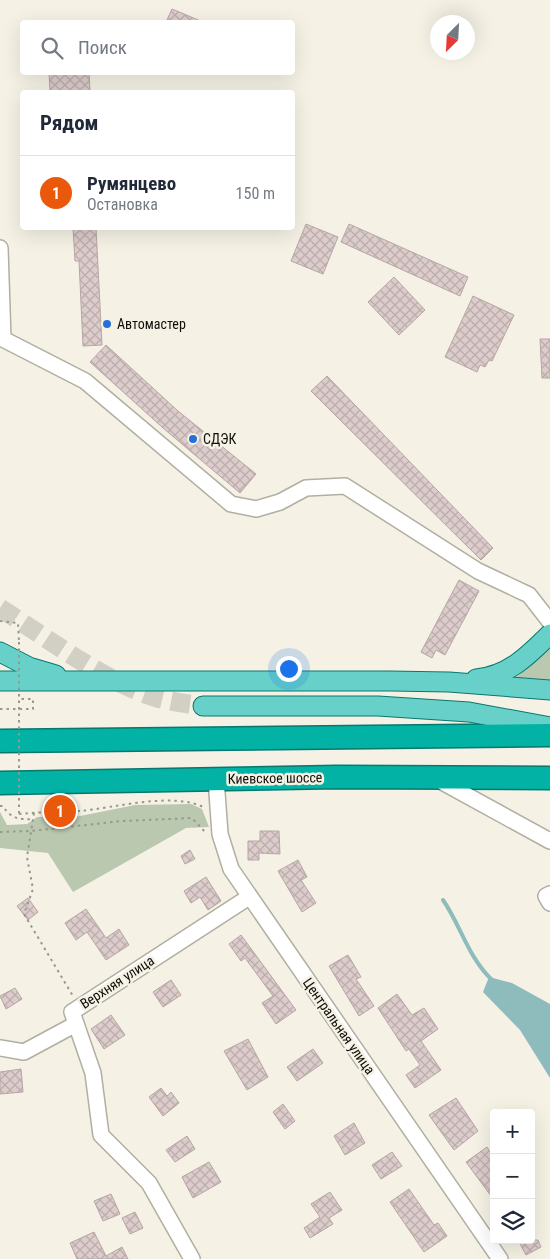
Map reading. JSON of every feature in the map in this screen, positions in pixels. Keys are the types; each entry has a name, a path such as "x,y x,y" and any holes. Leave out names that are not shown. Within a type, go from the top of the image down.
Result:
{"highway":[{"path":"0,741 550,735"},
{"name":"Киевское шоссе","path":"0,783 216,779 550,778"}],"main road":[{"path":"449,682 481,679 503,672 524,659 550,634"},
{"path":"0,652 29,667 82,681"},
{"path":"0,681 449,682 550,690"},
{"path":"203,706 378,706 469,712 550,726"},
{"path":"486,779 550,788"}],"street":[{"path":"0,248 1,339 85,381 231,504 256,509 280,502 306,488 345,486 478,571 529,595 550,622"},
{"path":"435,778 548,842"},
{"name":"Центральная улица","path":"216,779 220,834 231,869 500,1259"},
{"path":"550,894 546,896 550,902"},
{"name":"Верхняя улица","path":"192,1259 149,1183 101,1135 93,1073 72,1012 249,897"},
{"path":"0,1048 24,1052 76,1024"}],"path":[{"path":"0,621 18,623 19,814 80,811 134,802 190,802 198,805"},
{"path":"0,709 33,709 33,699 19,699"},
{"path":"0,806 3,806 8,815 22,820 33,819"},
{"path":"34,813 27,857 33,889 24,914 80,1006"},
{"path":"0,832 31,831 122,821 192,818 209,835 220,834"}],"green space":[{"path":"550,649 550,680 513,680"},
{"path":"191,804 202,809 209,827 186,828 73,892 48,853 0,848 0,812 7,825 27,824 37,817 75,817 135,805"}],"water":[{"path":"489,977 512,983 550,1004 550,1078 520,1030 483,992"}],"building":[{"path":"172,9 198,20 167,20"},
{"path":"49,75 89,75 90,90 50,90"},
{"path":"306,224 338,237 323,274 291,261"},
{"path":"349,224 468,277 460,296 341,242"},
{"path":"73,230 96,230 102,345 83,346 79,261 75,261"},
{"path":"394,277 425,310 399,335 368,302"},
{"path":"473,296 514,315 492,361 489,360 485,367 480,365 477,372 445,357"},
{"path":"540,339 550,339 550,378 542,378"},
{"path":"106,345 178,411 256,474 240,493 163,428 90,362"},
{"path":"327,376 493,548 481,560 311,391"},
{"path":"459,580 479,591 445,655 436,650 432,658 421,652"},
{"path":"260,831 279,831 280,854 259,853 259,860 248,860 248,841 260,841"},
{"path":"190,850 195,859 185,864 181,856"},
{"path":"298,860 307,877 301,880 316,903 302,912 278,871"},
{"path":"206,877 221,901 208,910 200,897 191,903 184,891"},
{"path":"28,898 38,912 28,920 17,906"},
{"path":"86,909 106,938 119,929 129,945 106,960 87,932 76,940 65,923"},
{"path":"241,935 296,1010 276,1024 262,1003 273,996 245,958 241,961 229,944"},
{"path":"348,955 361,977 356,979 374,1006 359,1016 329,966"},
{"path":"171,980 181,995 163,1007 153,992"},
{"path":"15,988 22,999 6,1009 0,996"},
{"path":"397,994 412,1015 424,1008 438,1029 421,1041 441,1070 415,1088 406,1075 420,1065 409,1049 406,1051 378,1008"},
{"path":"111,1015 125,1035 104,1049 91,1029"},
{"path":"248,1039 268,1077 247,1090 224,1051"},
{"path":"313,1049 323,1063 297,1081 287,1067"},
{"path":"21,1069 23,1092 0,1094 0,1072"},
{"path":"161,1088 167,1096 171,1092 179,1103 163,1116 149,1097"},
{"path":"456,1098 478,1131 454,1150 429,1115"},
{"path":"283,1104 295,1121 285,1129 273,1112"},
{"path":"354,1123 365,1143 345,1155 334,1136"},
{"path":"187,1136 195,1149 175,1162 166,1150"},
{"path":"487,1147 490,1152 490,1195 466,1162"},
{"path":"392,1152 402,1166 381,1179 372,1165"},
{"path":"209,1162 221,1182 193,1198 182,1177"},
{"path":"409,1189 434,1225 438,1223 447,1236 424,1252 390,1202"},
{"path":"330,1192 342,1210 329,1218 333,1224 310,1238 304,1228 320,1217 311,1204"},
{"path":"111,1194 120,1214 103,1221 94,1201"},
{"path":"135,1212 143,1228 130,1234 122,1218"},
{"path":"94,1232 106,1256 122,1247 128,1259 77,1259 70,1243"},
{"path":"535,1240 538,1240 541,1247 526,1255 520,1244 535,1244"}],"waterway":[{"path":"443,900 477,961 492,980"}],"tunnel":[{"path":"0,608 77,658 137,691 174,702 203,706"}],"place":[{"name":"Автомастер","path":"107,324"},
{"name":"СДЭК","path":"193,439"},
{"name":"Румянцево","path":"60,811"}]}
